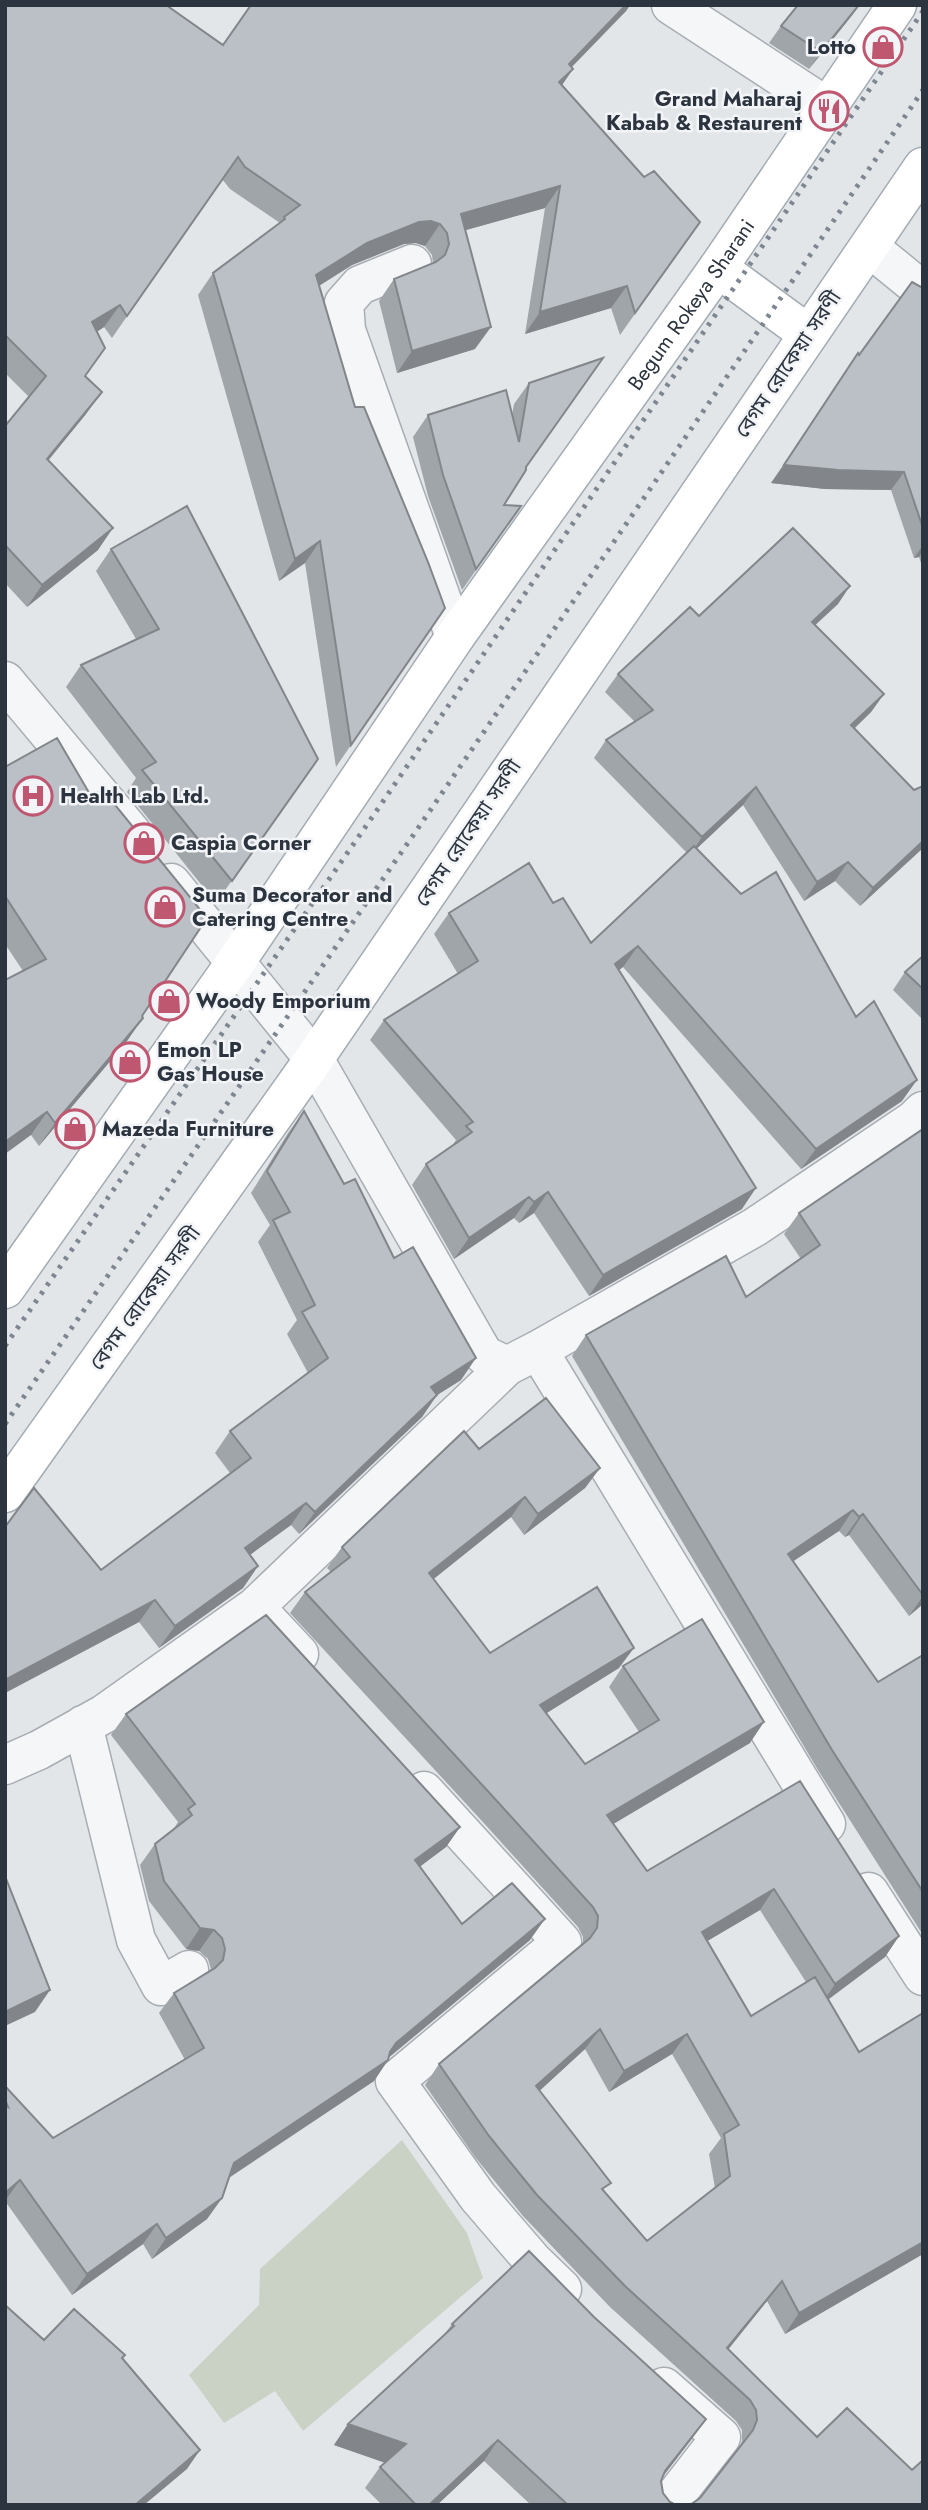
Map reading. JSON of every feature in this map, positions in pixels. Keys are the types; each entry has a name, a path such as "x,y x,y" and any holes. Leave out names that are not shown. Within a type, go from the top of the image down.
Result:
{"main road":[{"name":"Begum Rokeya Sharani","path":"454,637 718,268 897,5"},
{"name":"বেগম রোকেয়া সরণী","path":"5,1493 314,1059 923,167"},
{"path":"718,268 808,334"},
{"path":"5,1289 235,963 454,637"}],"street":[{"path":"671,5 827,107"},
{"path":"869,247 923,291"},
{"path":"412,264 360,285 344,303 346,330 454,637"},
{"path":"5,681 78,766 314,1059 484,1355 522,1358"},
{"path":"5,1765 39,1750 104,1714 255,1607 522,1358 754,1227 914,1120 923,1111"},
{"path":"522,1358 923,1976"},
{"path":"255,1607 320,1678"},
{"path":"83,1725 136,1940 161,1986 189,1970"},
{"path":"404,1769 562,1942 396,2081 478,2197 533,2261 591,2317"},
{"path":"640,2365 721,2437 668,2505"}],"shaded area":[{"path":"402,2140 467,2233 483,2278 303,2431 275,2391 224,2423 189,2375 259,2305 260,2269"}],"building":[{"path":"5,5 166,5 223,45 251,5 626,5 569,64 573,69 559,82 644,177 654,171 700,222 635,313 627,286 540,312 560,186 461,214 491,327 412,351 394,279 436,262 445,255 449,244 447,233 440,224 431,221 419,222 367,243 316,275 355,407 364,407 445,608 351,745 320,541 295,559 213,273 300,205 245,167 238,157 127,316 120,305 92,322 105,348 85,376 102,392 47,459 113,528 42,585 5,545 5,426 46,376 5,335"},
{"path":"798,5 859,5 821,52 781,26"},
{"path":"912,282 923,288 923,528 904,472 784,465 858,353 859,355"},
{"path":"603,358 526,467 504,505 521,506 476,569 443,475 428,415 506,390 519,442 529,383"},
{"path":"187,506 318,759 232,881 142,770 156,762 81,665 159,629 111,549"},
{"path":"793,528 850,586 812,622 884,694 851,725 914,790 923,786 923,841 873,888 848,862 817,882 756,787 702,837 606,740 653,710 618,674 690,607 699,616"},
{"path":"57,738 91,796 103,790 207,918 143,1018 55,1123 47,1112 5,1142 5,980 46,959 5,896 5,767"},
{"path":"694,846 741,894 776,872 856,1017 874,1001 917,1080 816,1149 638,946 615,964 756,1188 603,1275 548,1192 534,1202 529,1197 469,1238 426,1164 472,1132 466,1126 473,1122 384,1020 478,961 449,913 529,863 553,903 563,898 591,943"},
{"path":"923,956 923,989 905,972"},
{"path":"304,1111 344,1184 355,1179 394,1258 413,1247 476,1358 431,1387 437,1395 315,1512 306,1503 245,1548 258,1566 175,1626 155,1600 5,1680 5,1527 34,1488 101,1570 251,1458 230,1431 328,1358 302,1312 315,1305 273,1220 290,1212 267,1171"},
{"path":"923,1129 923,1595 863,1514 859,1517 853,1510 788,1554 878,1682 923,1655 923,1892 832,1750 586,1335 726,1256 746,1297 820,1245 799,1213"},
{"path":"546,1398 600,1468 538,1514 525,1497 429,1573 490,1653 597,1587 634,1648 540,1705 585,1764 659,1720 623,1666 702,1619 764,1722 607,1815 647,1871 800,1781 899,1936 835,1984 774,1889 702,1932 751,2016 815,1977 859,2052 923,2013 923,2242 799,2313 782,2281 727,2348 817,2437 847,2408 912,2470 923,2460 923,2505 690,2505 700,2498 753,2430 757,2420 756,2410 750,2400 625,2286 537,2195 489,2136 439,2064 590,1938 597,1928 598,1916 593,1907 305,1592 350,1557 342,1547 464,1431 479,1449","holes":["600,2029 624,2071 687,2034 739,2125 724,2134 730,2176 647,2241 602,2189 611,2183 536,2086"]},
{"path":"266,1615 460,1827 415,1860 462,1924 512,1883 545,1919 396,2043 388,2060 234,2163 222,2198 166,2238 157,2224 87,2274 20,2180 5,2193 5,2105 8,2107 5,2086 53,2138 204,2048 174,1993 215,1968 223,1960 225,1949 222,1938 214,1930 200,1928 164,1881 155,1844 192,1815 188,1809 195,1804 126,1714"},
{"path":"5,1876 50,1990 5,2012"},
{"path":"529,2251 594,2317 706,2419 665,2471 661,2481 663,2493 676,2505 568,2505 498,2440 429,2505 416,2505 380,2467 406,2444 348,2424 454,2326 452,2324"},
{"path":"5,2305 44,2340 74,2309 125,2355 122,2358 200,2450 135,2505 5,2505"}],"railway":[{"path":"5,1346 373,816 923,11"},
{"path":"5,1424 412,837 923,90"}],"place":[{"name":"Lotto","path":"883,47"},
{"name":"Grand Maharaj Kabab & Restaurent","path":"829,111"},
{"name":"Health Lab Ltd.","path":"33,796"},
{"name":"Caspia Corner","path":"144,843"},
{"name":"Suma Decorator and Catering Centre","path":"165,907"},
{"name":"Woody Emporium","path":"169,1001"},
{"name":"Emon LP Gas House","path":"130,1062"},
{"name":"Mazeda Furniture","path":"75,1129"}]}
